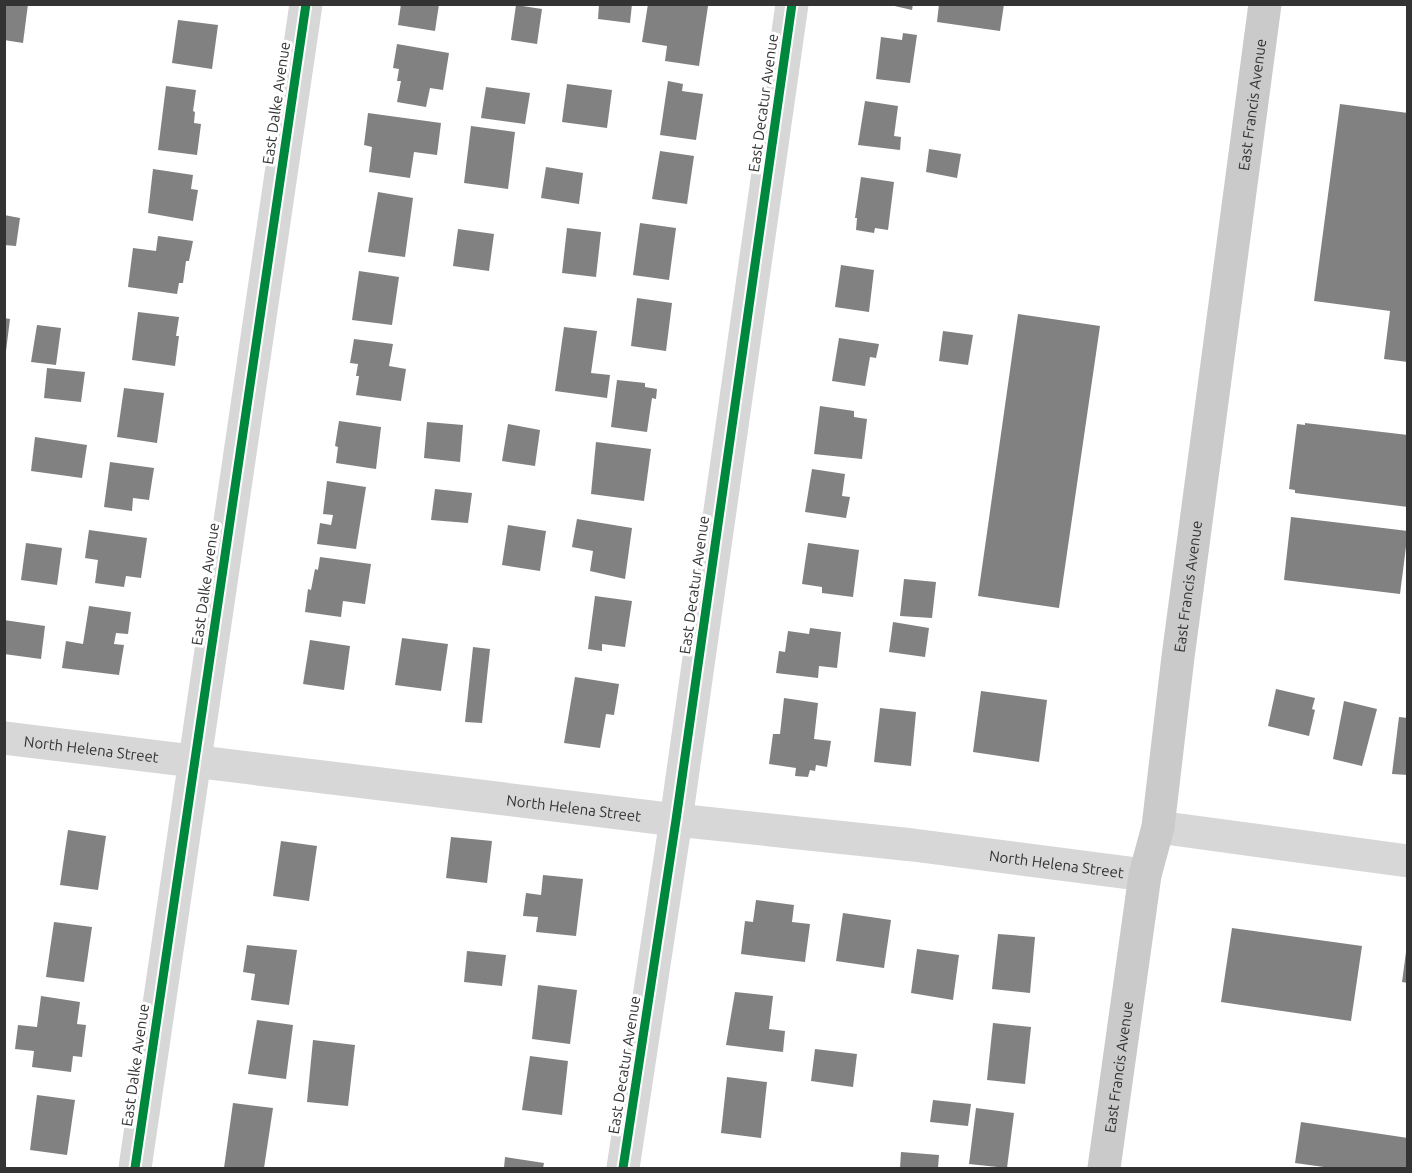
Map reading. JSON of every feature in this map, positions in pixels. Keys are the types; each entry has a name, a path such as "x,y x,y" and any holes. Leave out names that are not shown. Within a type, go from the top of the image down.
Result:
{"main road":[{"name":"East Francis Avenue","path":"1104,1168 1145,875 1158,827 1178,657 1265,4"}],"street":[{"name":"East Dalke Avenue","path":"135,1168 306,4"},
{"name":"East Decatur Avenue","path":"623,1168 676,820 792,4"},
{"name":"North Helena Street","path":"4,738 676,820 913,845 1145,875"},
{"path":"1158,827 1407,861"}],"building":[{"path":"4,4 28,4 23,43 4,40"},
{"path":"401,4 439,4 435,31 398,25"},
{"path":"599,4 632,4 630,23 598,19"},
{"path":"648,4 708,6 699,66 665,61 667,46 642,42"},
{"path":"886,4 913,4 912,10"},
{"path":"939,4 1004,4 1000,31 937,22"},
{"path":"516,5 542,9 537,44 511,40"},
{"path":"178,20 218,25 212,69 172,63"},
{"path":"903,33 917,35 910,83 876,79 881,37 902,40"},
{"path":"397,44 449,53 443,90 430,88 426,107 397,102 401,81 397,81 399,69 393,68"},
{"path":"668,81 683,84 682,91 703,94 696,140 660,135"},
{"path":"567,84 612,90 607,128 562,122"},
{"path":"166,86 196,90 194,123 201,124 197,155 158,150"},
{"path":"486,87 530,93 525,124 481,118"},
{"path":"865,101 898,106 894,136 901,137 900,150 858,145"},
{"path":"1340,104 1408,113 1408,362 1384,359 1390,311 1314,301"},
{"path":"368,113 441,123 437,155 414,152 410,178 369,172 372,147 364,145"},
{"path":"471,126 515,132 508,189 464,183"},
{"path":"929,149 961,154 957,178 926,172"},
{"path":"660,151 694,156 687,204 652,199"},
{"path":"546,167 583,173 579,204 541,198"},
{"path":"153,169 193,175 191,189 198,190 193,221 148,213"},
{"path":"861,177 894,182 888,230 875,228 874,233 856,230 857,218 855,218"},
{"path":"378,192 413,198 405,257 368,252"},
{"path":"4,215 20,218 16,246 4,245"},
{"path":"640,223 676,228 669,280 633,275"},
{"path":"567,228 601,232 596,277 562,273"},
{"path":"458,229 494,234 489,271 453,266"},
{"path":"158,236 193,241 189,261 186,261 183,283 179,283 177,294 128,287 133,248 156,251"},
{"path":"841,265 874,270 869,312 835,307"},
{"path":"359,271 399,277 392,325 352,320"},
{"path":"637,298 672,303 666,351 631,346"},
{"path":"138,312 179,317 175,366 132,360"},
{"path":"1018,314 1100,326 1059,608 978,596"},
{"path":"4,318 10,319 6,351 4,350"},
{"path":"37,325 61,328 56,365 31,362"},
{"path":"564,327 597,331 591,373 610,375 607,398 555,391"},
{"path":"943,331 973,335 968,365 939,361"},
{"path":"839,338 879,344 876,358 870,357 865,386 832,381"},
{"path":"354,339 393,344 389,366 406,369 401,401 356,395 358,364 350,363"},
{"path":"47,368 85,372 81,402 44,398"},
{"path":"617,380 645,383 645,387 657,389 656,399 652,398 647,432 611,427"},
{"path":"124,388 164,393 157,443 117,437"},
{"path":"820,406 854,411 854,417 867,419 862,459 814,454"},
{"path":"339,421 381,427 376,469 336,463 338,447 335,446"},
{"path":"427,422 463,425 460,462 424,458"},
{"path":"1305,423 1408,435 1408,507 1295,493 1295,490 1289,489 1297,424 1305,425"},
{"path":"508,424 540,430 535,466 502,461"},
{"path":"35,437 87,445 82,478 31,471"},
{"path":"596,442 651,449 644,501 591,494"},
{"path":"110,462 154,468 149,500 133,498 132,511 104,507"},
{"path":"812,469 845,474 842,496 850,497 846,518 805,512"},
{"path":"327,481 366,487 356,549 317,544 320,523 331,525 333,515 323,514"},
{"path":"435,489 472,493 468,523 431,520"},
{"path":"1291,517 1408,531 1400,594 1284,580"},
{"path":"577,519 632,528 625,579 590,571 593,551 572,547"},
{"path":"508,525 546,531 540,571 502,565"},
{"path":"89,530 147,538 141,578 126,576 124,587 95,583 98,560 85,558"},
{"path":"26,543 62,548 57,585 21,580"},
{"path":"808,543 859,550 853,597 822,593 822,587 802,584"},
{"path":"320,557 371,564 365,604 343,601 341,617 305,612 308,589 311,590"},
{"path":"904,579 936,582 932,618 900,616"},
{"path":"595,596 632,601 625,647 602,644 602,651 588,649"},
{"path":"89,606 131,612 128,634 116,633 114,644 124,645 119,675 62,668 66,641 83,644"},
{"path":"4,620 45,626 41,659 4,654"},
{"path":"893,622 929,628 925,657 889,652"},
{"path":"810,628 841,632 837,668 819,666 818,678 776,673 779,651 785,652 788,631 809,634"},
{"path":"402,638 448,644 441,691 395,685"},
{"path":"310,640 350,646 344,690 303,684"},
{"path":"473,647 490,649 482,723 465,722"},
{"path":"575,677 619,684 614,715 606,714 600,748 564,743"},
{"path":"1276,689 1315,698 1312,709 1315,710 1309,736 1268,726"},
{"path":"981,691 1047,700 1039,762 973,752"},
{"path":"784,698 818,703 814,739 831,741 827,767 816,765 815,771 810,770 808,777 795,776 796,768 769,764 773,734 780,734"},
{"path":"1344,701 1377,709 1362,766 1333,759"},
{"path":"880,708 916,712 911,766 874,762"},
{"path":"1399,717 1408,718 1408,775 1392,774"},
{"path":"68,830 106,836 98,890 60,885"},
{"path":"451,837 492,841 487,883 446,878"},
{"path":"281,841 317,846 309,901 273,896"},
{"path":"543,875 583,879 576,936 536,932 538,917 523,916 526,893 541,895"},
{"path":"756,900 794,905 792,922 810,924 805,962 741,954 745,921 753,922"},
{"path":"843,913 891,920 884,968 836,961"},
{"path":"54,922 92,927 84,982 46,977"},
{"path":"1232,928 1362,946 1351,1021 1221,1002"},
{"path":"998,934 1035,937 1030,993 992,989"},
{"path":"247,945 297,950 289,1005 251,1000 255,974 243,972"},
{"path":"917,949 959,955 953,1000 911,993"},
{"path":"467,951 506,955 502,986 464,982"},
{"path":"1406,952 1408,952 1408,983 1402,982"},
{"path":"538,985 577,990 570,1044 532,1039"},
{"path":"735,992 773,996 769,1029 785,1031 783,1052 726,1045"},
{"path":"41,996 80,1002 77,1024 86,1025 82,1057 73,1056 71,1072 32,1067 34,1051 15,1049 18,1025 37,1027"},
{"path":"257,1020 293,1025 286,1079 248,1074"},
{"path":"993,1023 1031,1027 1025,1084 987,1080"},
{"path":"313,1040 355,1045 348,1106 307,1102"},
{"path":"815,1049 857,1054 853,1087 811,1081"},
{"path":"530,1056 568,1061 562,1115 522,1110"},
{"path":"727,1077 767,1082 761,1138 721,1133"},
{"path":"37,1095 75,1100 67,1155 30,1150"},
{"path":"933,1100 971,1104 968,1126 930,1122"},
{"path":"233,1103 273,1108 264,1168 224,1168"},
{"path":"976,1108 1014,1113 1007,1168 969,1164"},
{"path":"1301,1122 1408,1138 1408,1168 1331,1168 1295,1163"},
{"path":"901,1152 939,1155 938,1168 900,1168"},
{"path":"505,1157 544,1163 543,1168 504,1168"}],"cycle path":[{"path":"135,1168 306,4"},
{"path":"623,1168 676,820 792,4"}]}
